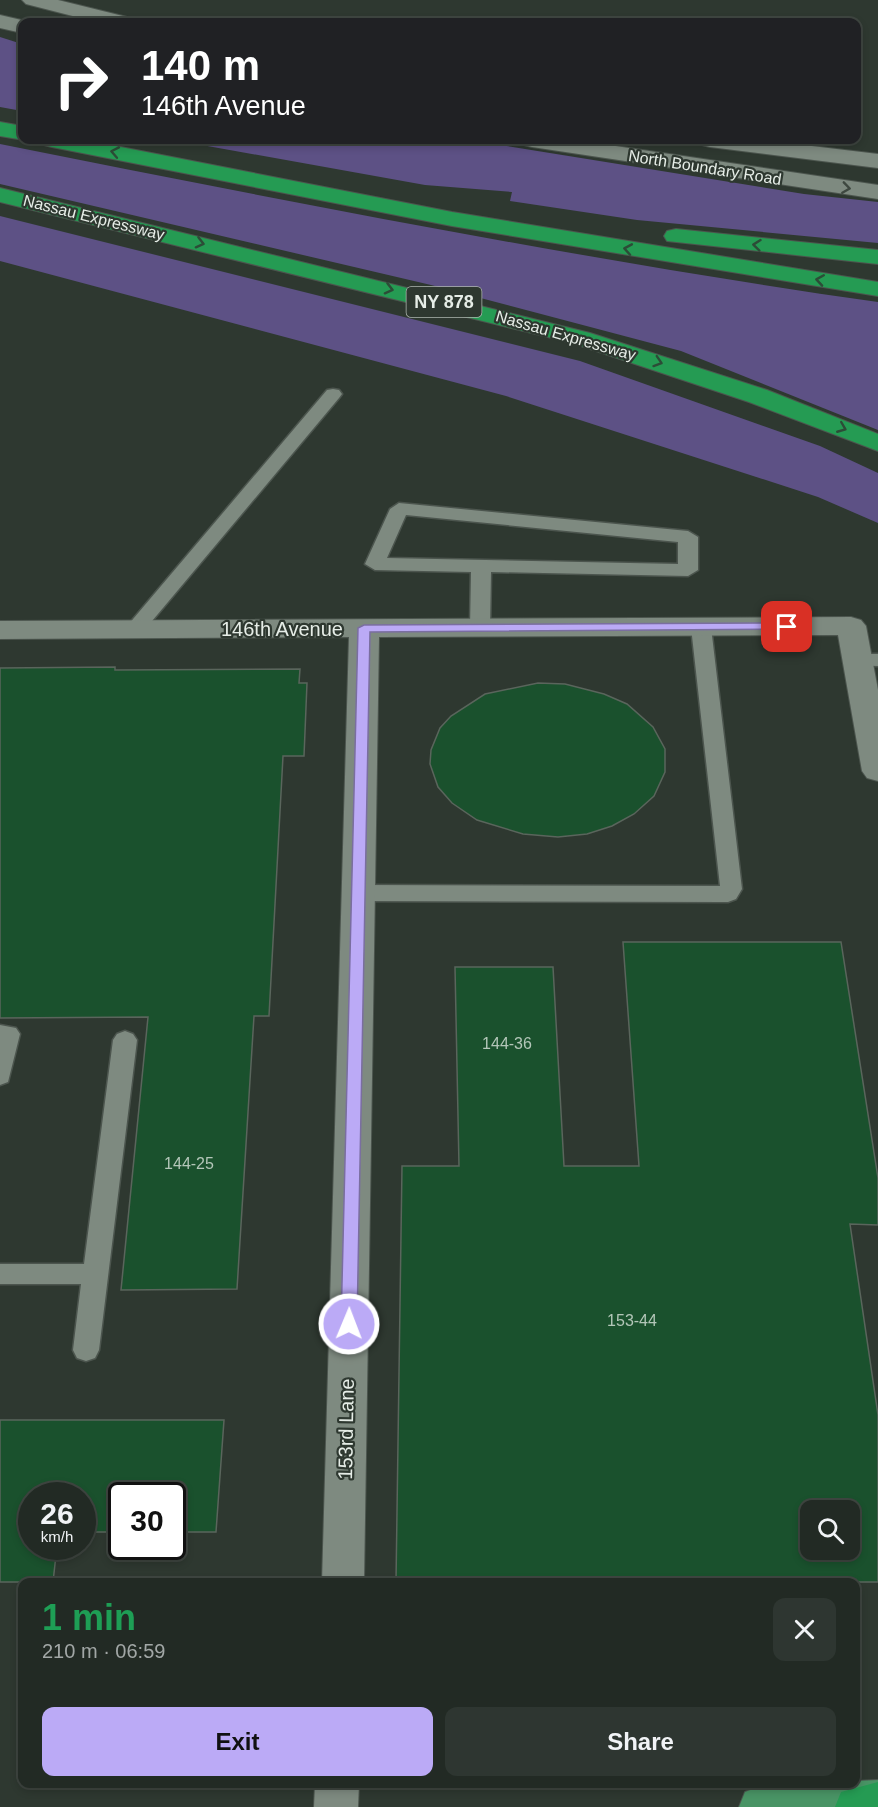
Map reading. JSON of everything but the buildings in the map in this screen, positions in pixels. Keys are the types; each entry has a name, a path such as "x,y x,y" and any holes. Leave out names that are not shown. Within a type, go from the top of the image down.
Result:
{"highway":[{"path":"0,129 18,132"},
{"path":"72,144 462,221 878,289"},
{"path":"172,163 578,223 878,257"},
{"name":"Nassau Expressway","path":"0,195 581,338 719,382 878,443"},
{"path":"857,1807 878,1802"}],"main road":[{"path":"761,1807 878,1802"}],"street":[{"path":"33,0 103,18"},
{"path":"0,21 18,26"},
{"name":"North Boundary Road","path":"559,144 878,192"},
{"name":"North Boundary Road","path":"742,144 878,161"},
{"name":"146th Avenue","path":"0,630 851,626 868,660"},
{"name":"153rd Lane","path":"343,1578 364,628"},
{"path":"868,660 878,771"},
{"path":"336,1807 337,1788"}],"lane":[{"path":"135,629 333,394"},
{"path":"399,509 688,537 688,570 481,566 375,564 399,509"},
{"path":"480,628 481,566"},
{"path":"358,893 728,894 731,889 701,627"},
{"path":"0,1034 8,1034 0,1076"},
{"path":"86,1350 125,1040"},
{"path":"0,1274 96,1274"}],"shaded area":[{"path":"0,37 18,43 18,110 0,107"},
{"path":"0,144 548,249 878,302 878,430 681,351 431,285 0,184"},
{"path":"196,144 494,144 804,194 878,202 878,243 637,220 510,201 512,192 425,185"},
{"path":"0,216 580,361 820,446 878,473 878,523 818,497 506,396 0,261"}],"route":[{"path":"349,1324 364,628 787,627"}]}
